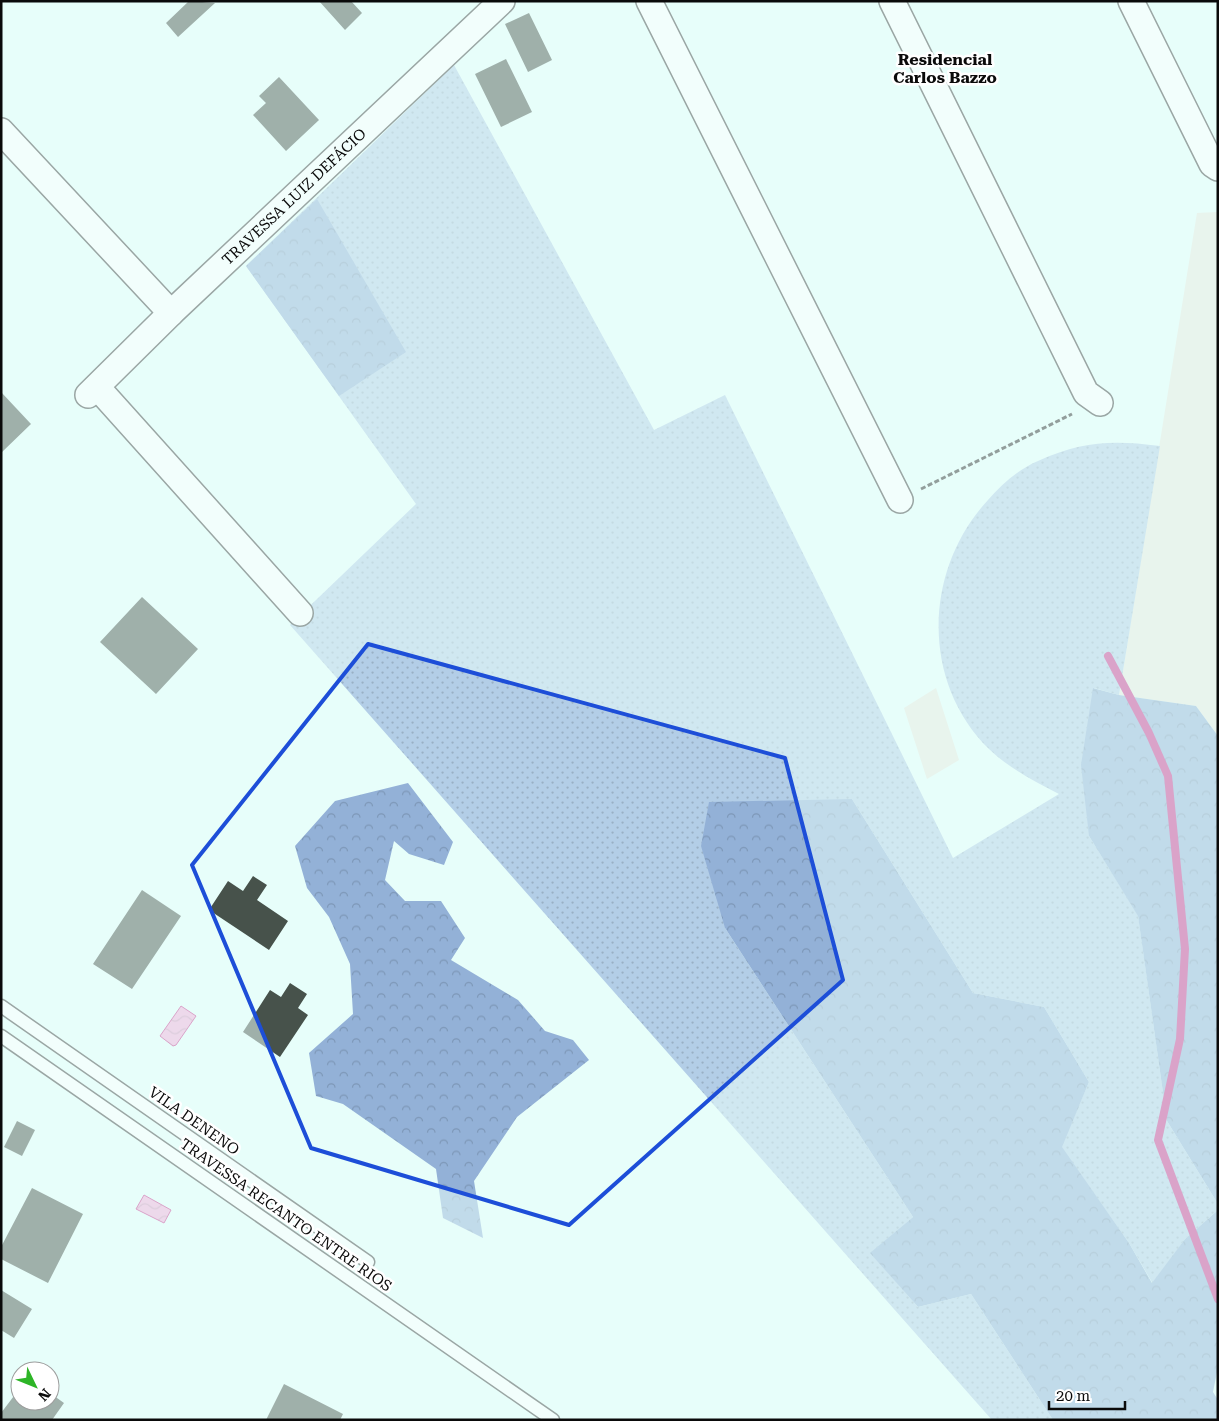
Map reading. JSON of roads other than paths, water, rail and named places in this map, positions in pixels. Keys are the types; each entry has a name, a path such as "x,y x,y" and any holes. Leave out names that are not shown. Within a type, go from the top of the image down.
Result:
{"street":[{"name":"TRAVESSA LUIZ DEFÁCIO","path":"300,613 92,391 171,313 502,1"},
{"path":"649,1 900,500"},
{"path":"892,1 1093,398"},
{"path":"1131,1 1212,164 1218,168"},
{"path":"1,131 171,313"}],"lane":[{"name":"VILA DENENO","path":"1,1006 368,1262"},
{"name":"TRAVESSA RECANTO ENTRE RIOS","path":"1,1036 553,1420"}],"water":[{"path":"181,1006 196,1016 176,1045 173,1046 160,1036"},
{"path":"144,1195 171,1210 164,1223 136,1209"}],"waterway":[{"path":"1108,656 1149,733 1168,776 1185,949 1180,1039 1158,1140 1218,1299"}],"district":[{"name":"Residencial Carlos Bazzo","path":"945,68"}]}
